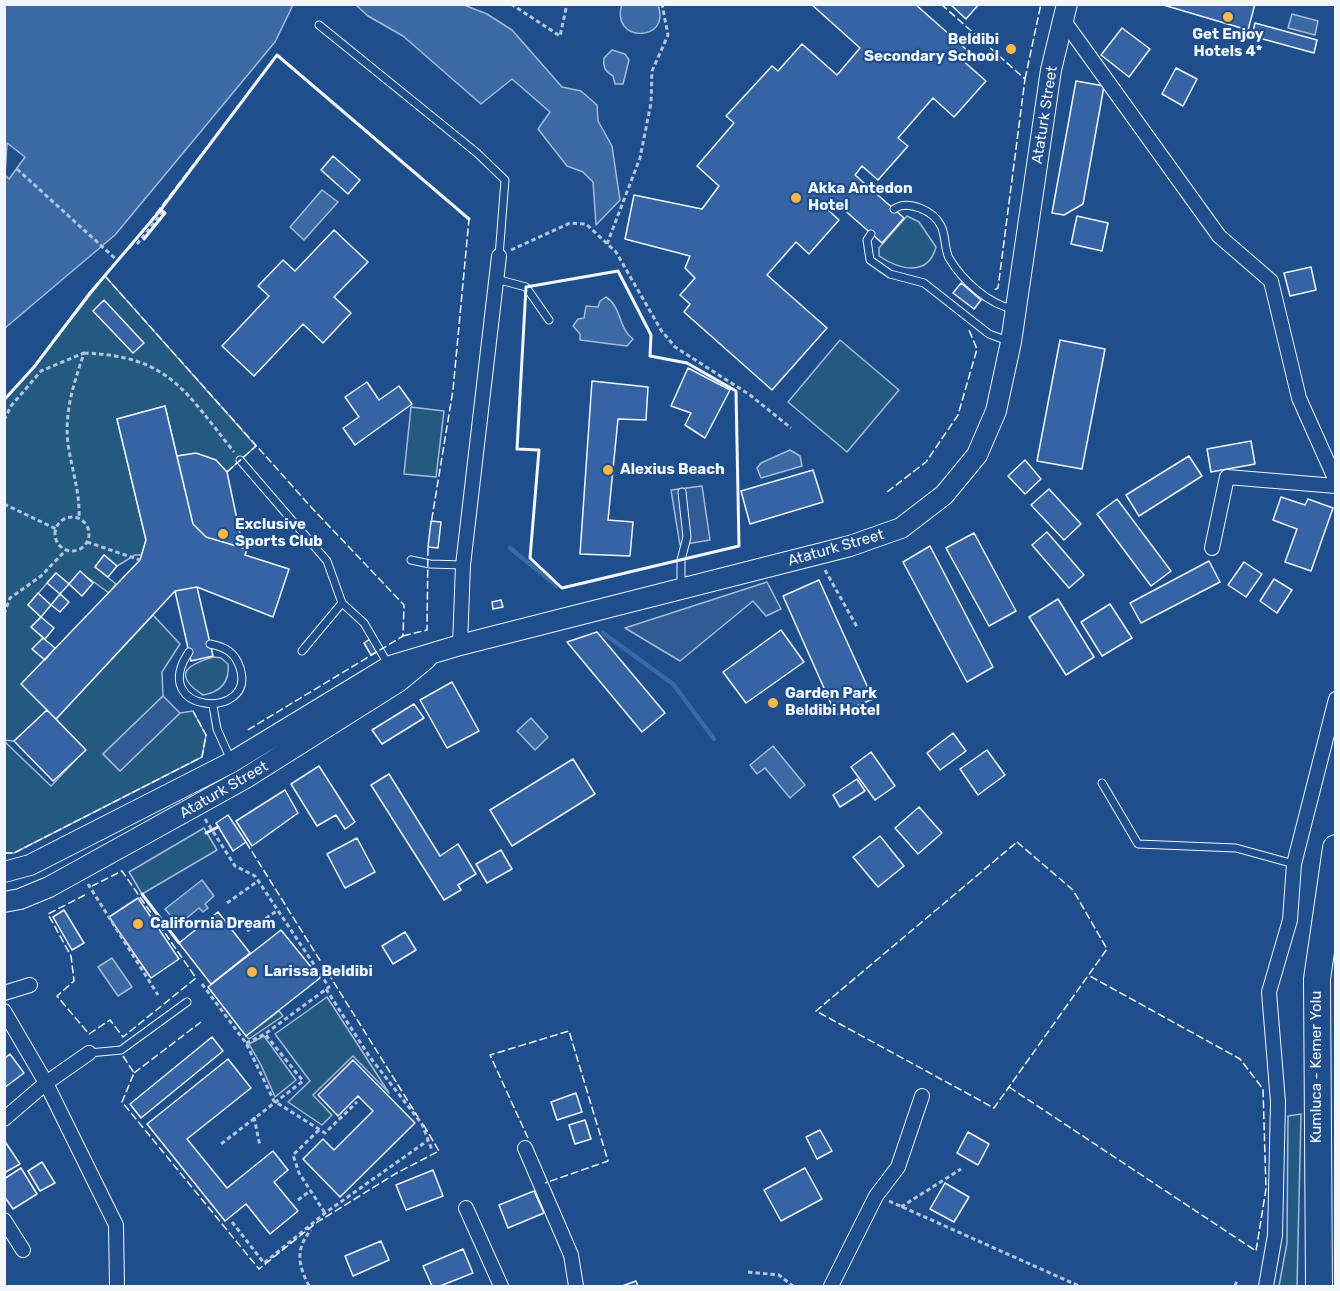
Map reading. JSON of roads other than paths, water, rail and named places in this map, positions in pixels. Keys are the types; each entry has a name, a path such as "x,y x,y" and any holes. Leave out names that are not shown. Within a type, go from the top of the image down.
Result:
{"highway":[{"name":"Kumluca - Kemer Yolu","path":"1319,1287 1317,979 1335,848"}],"street":[{"name":"Ataturk Street","path":"4,872 30,865 232,762 431,655 460,645 817,555 901,528 944,495 977,455 996,411 1011,342 1051,70 1065,13"},
{"path":"1065,13 1219,236 1271,281 1299,398 1335,481"},
{"path":"460,645 463,566 499,256"},
{"path":"1212,548 1227,477 1335,486"},
{"name":"Ataturk Street","path":"4,902 49,887 244,779 394,674"},
{"path":"1266,1287 1275,1235 1278,1102 1269,992 1290,920 1294,864 1335,699"},
{"path":"4,993 30,985"},
{"path":"4,1011 46,1083 116,1225 117,1287"},
{"path":"4,1119 46,1083 88,1053"},
{"path":"831,1287 876,1196 898,1167 922,1096"},
{"path":"525,1148 571,1255 576,1287"},
{"path":"466,1208 501,1287"},
{"path":"4,1220 23,1250"}],"lane":[{"path":"320,25 477,153 505,180 499,256"},
{"path":"894,209 899,206 921,207 941,225 948,257 976,289 997,305 1015,309"},
{"path":"871,234 867,240 870,260 890,274 924,283 989,334 1011,342"},
{"path":"496,279 526,287 549,320"},
{"path":"240,460 327,561 342,603 364,623 394,674"},
{"path":"681,589 681,560 687,537 682,492"},
{"path":"411,560 463,566"},
{"path":"302,651 342,603"},
{"path":"189,652 182,663 180,676 183,689 192,699 202,705 213,706 228,700 238,689 242,673 237,658 226,647 210,644"},
{"path":"213,706 217,729 232,762 244,779"},
{"path":"1102,783 1138,844 1236,848 1294,864"},
{"path":"88,1053 121,1050 187,1002"}],"waterway":[{"path":"510,548 557,586"},
{"path":"603,633 673,684 714,739"}],"place":[{"name":"Get Enjoy Hotels 4*","path":"1228,17"},
{"name":"Beldibi Secondary School","path":"1011,49"},
{"name":"Akka Antedon Hotel","path":"796,198"},
{"name":"Alexius Beach","path":"608,470"},
{"name":"Exclusive Sports Club","path":"223,534"},
{"name":"Garden Park Beldibi Hotel","path":"773,703"},
{"name":"California Dream","path":"138,924"},
{"name":"Larissa Beldibi","path":"252,972"}]}
